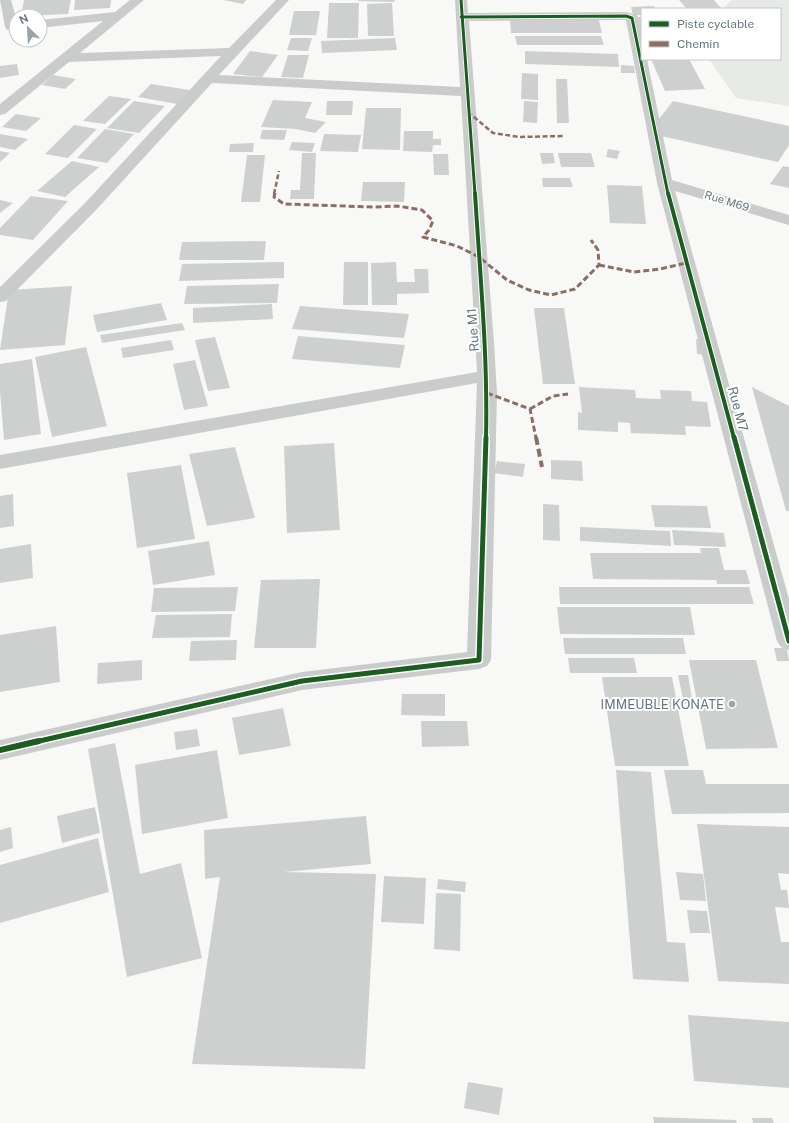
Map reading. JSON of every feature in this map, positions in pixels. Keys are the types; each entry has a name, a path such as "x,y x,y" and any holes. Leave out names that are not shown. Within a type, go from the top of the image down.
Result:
{"street":[{"path":"5,0 8,16"},
{"path":"0,111 138,0"},
{"path":"0,297 92,206 232,52 283,0"},
{"name":"Rue M1","path":"0,750 302,681 479,660 487,393 485,343 461,9"},
{"name":"Rue M7","path":"461,9 632,18 665,183 789,641"},
{"path":"48,23 118,16"},
{"path":"66,58 232,52"},
{"path":"208,79 467,92"},
{"name":"Rue M69","path":"665,183 789,220"},
{"path":"0,462 486,376"}],"shaded area":[{"path":"731,0 789,0 789,106 736,98 710,60 781,60 781,8 723,8"}],"building":[{"path":"24,0 71,0 68,14 48,15 48,8 22,8"},
{"path":"75,0 111,0 110,8 74,10"},
{"path":"223,0 246,0 243,4"},
{"path":"358,0 395,0 394,2"},
{"path":"679,0 714,0 721,8 686,8"},
{"path":"329,3 359,3 358,38 327,38"},
{"path":"392,3 394,36 368,36 367,4"},
{"path":"654,6 655,8 641,8 641,15 633,15 631,7"},
{"path":"294,11 320,11 316,35 289,35"},
{"path":"633,17 641,17 640,29"},
{"path":"510,20 599,20 602,33 511,33"},
{"path":"515,36 601,36 604,45 517,45"},
{"path":"291,38 312,38 308,51 287,50"},
{"path":"395,38 397,50 322,53 321,41"},
{"path":"250,51 278,55 262,77 233,74"},
{"path":"525,51 618,54 619,67 525,64"},
{"path":"288,55 309,55 303,78 281,77"},
{"path":"651,60 690,60 705,89 665,91"},
{"path":"17,64 19,75 0,78 0,66"},
{"path":"621,65 634,66 635,73 621,73"},
{"path":"522,73 538,74 538,100 521,99"},
{"path":"53,75 76,79 65,89 42,85"},
{"path":"556,79 567,79 569,123 557,123"},
{"path":"151,84 190,90 177,104 138,97"},
{"path":"109,96 131,99 105,124 83,121"},
{"path":"273,100 312,102 305,118 326,122 315,133 296,129 261,127"},
{"path":"134,101 165,106 139,133 107,128"},
{"path":"327,101 353,101 352,115 326,115"},
{"path":"524,101 538,102 537,123 523,122"},
{"path":"673,101 789,126 789,145 778,162 648,133"},
{"path":"366,108 401,108 400,150 362,149"},
{"path":"16,114 41,118 26,131 2,127"},
{"path":"74,125 97,129 68,158 45,154"},
{"path":"105,129 134,134 107,163 77,158"},
{"path":"262,130 287,130 284,140 260,139"},
{"path":"404,131 433,131 433,139 441,139 441,145 433,145 432,152 403,151"},
{"path":"0,134 28,139 15,150 0,147"},
{"path":"324,134 361,135 358,152 320,151"},
{"path":"292,142 315,143 312,152 289,150"},
{"path":"254,143 253,152 229,152 230,144"},
{"path":"608,149 620,151 617,159 606,157"},
{"path":"0,151 10,153 0,162"},
{"path":"302,153 316,153 314,199 290,199 291,190 300,190"},
{"path":"540,153 553,153 555,163 542,164"},
{"path":"558,153 591,153 595,167 561,167"},
{"path":"433,154 448,154 449,175 434,175"},
{"path":"247,155 265,155 260,202 241,202"},
{"path":"72,161 99,167 65,197 37,191"},
{"path":"783,166 789,167 789,188 770,184"},
{"path":"542,178 570,178 573,187 543,187"},
{"path":"363,182 405,182 404,202 361,201"},
{"path":"607,185 642,186 646,224 610,223"},
{"path":"31,196 68,201 33,240 0,235 0,228"},
{"path":"0,200 13,203 0,213"},
{"path":"266,241 264,260 179,260 182,242"},
{"path":"284,262 284,278 179,281 182,264"},
{"path":"344,262 368,262 368,305 343,305"},
{"path":"396,262 397,282 415,282 414,269 428,269 429,293 397,294 397,305 372,305 371,263"},
{"path":"279,284 277,303 184,304 187,286"},
{"path":"72,286 65,345 0,350 9,290"},
{"path":"161,303 167,320 97,332 93,315"},
{"path":"272,304 273,319 193,323 193,308"},
{"path":"300,306 409,314 404,338 292,329"},
{"path":"534,308 564,308 575,384 543,384"},
{"path":"182,323 185,330 102,343 100,335"},
{"path":"298,336 405,345 400,368 292,359"},
{"path":"215,337 230,388 208,391 195,340"},
{"path":"696,339 710,340 711,355 697,354"},
{"path":"171,340 174,350 123,358 121,348"},
{"path":"86,347 107,426 52,437 35,357"},
{"path":"32,359 41,434 4,440 0,391 0,364"},
{"path":"195,360 208,406 184,410 173,364"},
{"path":"579,387 635,390 636,398 661,399 660,390 691,391 692,401 707,402 711,427 685,426 686,435 631,433 630,423 618,422 618,432 578,430 578,412 582,413"},
{"path":"752,387 789,406 789,511 786,511"},
{"path":"334,443 340,530 287,533 284,446"},
{"path":"235,447 255,518 207,526 189,454"},
{"path":"551,460 582,461 583,481 551,479"},
{"path":"497,461 525,464 523,477 494,473"},
{"path":"181,465 195,539 137,548 127,473"},
{"path":"13,494 14,526 0,528 0,496"},
{"path":"543,504 559,505 560,541 543,540"},
{"path":"651,505 707,506 711,528 655,527"},
{"path":"580,527 670,531 671,546 580,541"},
{"path":"672,530 724,533 726,547 674,545"},
{"path":"209,541 215,575 153,585 148,551"},
{"path":"31,544 33,578 0,583 0,549"},
{"path":"700,548 719,548 724,570 746,570 750,584 717,584 716,580 593,579 590,553 701,553"},
{"path":"320,579 316,648 254,648 261,580"},
{"path":"238,587 235,611 151,612 154,588"},
{"path":"559,587 749,587 754,604 560,604"},
{"path":"557,607 690,607 695,635 560,634"},
{"path":"232,614 230,637 152,638 156,615"},
{"path":"56,626 60,682 0,692 0,635"},
{"path":"563,638 683,638 686,654 565,654"},
{"path":"237,640 236,660 189,661 191,641"},
{"path":"774,648 787,648 789,661 777,661"},
{"path":"568,658 634,658 637,673 570,673"},
{"path":"142,660 142,680 97,684 98,663"},
{"name":"IMMEUBLE KONATE","path":"689,660 756,660 778,748 706,749"},
{"path":"678,675 688,675 693,704 684,704"},
{"path":"602,677 672,677 689,766 615,766"},
{"path":"402,694 445,694 445,716 401,715"},
{"path":"283,708 291,746 239,755 232,718"},
{"path":"421,721 467,721 469,746 422,747"},
{"path":"197,729 200,746 176,750 174,732"},
{"path":"115,743 140,874 181,863 202,958 127,977 88,749"},
{"path":"217,750 228,818 142,834 135,765"},
{"path":"616,770 651,772 667,942 685,943 689,982 633,979"},
{"path":"664,770 703,770 706,784 789,784 789,813 672,814"},
{"path":"95,807 100,833 62,843 57,816"},
{"path":"366,816 371,864 284,872 376,874 365,1069 192,1064 220,877 205,879 204,830"},
{"path":"697,824 789,827 789,874 778,873 781,890 787,890 789,908 775,907 781,942 789,942 789,984 718,981"},
{"path":"11,827 13,848 0,852 0,830"},
{"path":"98,838 109,892 0,923 0,865"},
{"path":"676,872 703,874 706,901 680,900"},
{"path":"384,876 426,878 424,924 381,922"},
{"path":"438,879 466,882 465,892 437,889"},
{"path":"436,893 461,894 460,951 434,949"},
{"path":"687,910 707,911 710,933 690,933"},
{"path":"688,1015 789,1022 789,1088 694,1081"},
{"path":"468,1082 503,1088 499,1115 464,1108"},
{"path":"653,1117 736,1120 737,1123 654,1123"},
{"path":"752,1118 772,1118 774,1123 753,1123"}],"marked path":[{"path":"468,112 493,133 519,137 564,136"},
{"path":"279,171 274,197 284,204 373,207 397,206 422,210 433,221 429,230 423,237 457,246 479,257 507,280 529,290 551,295 575,289 599,265 598,250 591,240"},
{"path":"599,265 634,272 660,269 686,263"},
{"path":"487,393 530,409 542,467"},
{"path":"530,409 553,396 568,394"}],"cycle path":[{"path":"0,750 302,681 479,660 487,393 485,343 461,0"},
{"path":"461,17 626,16 632,18 665,183 789,641"}],"place":[{"name":"IMMEUBLE KONATE","path":"732,704"}]}
